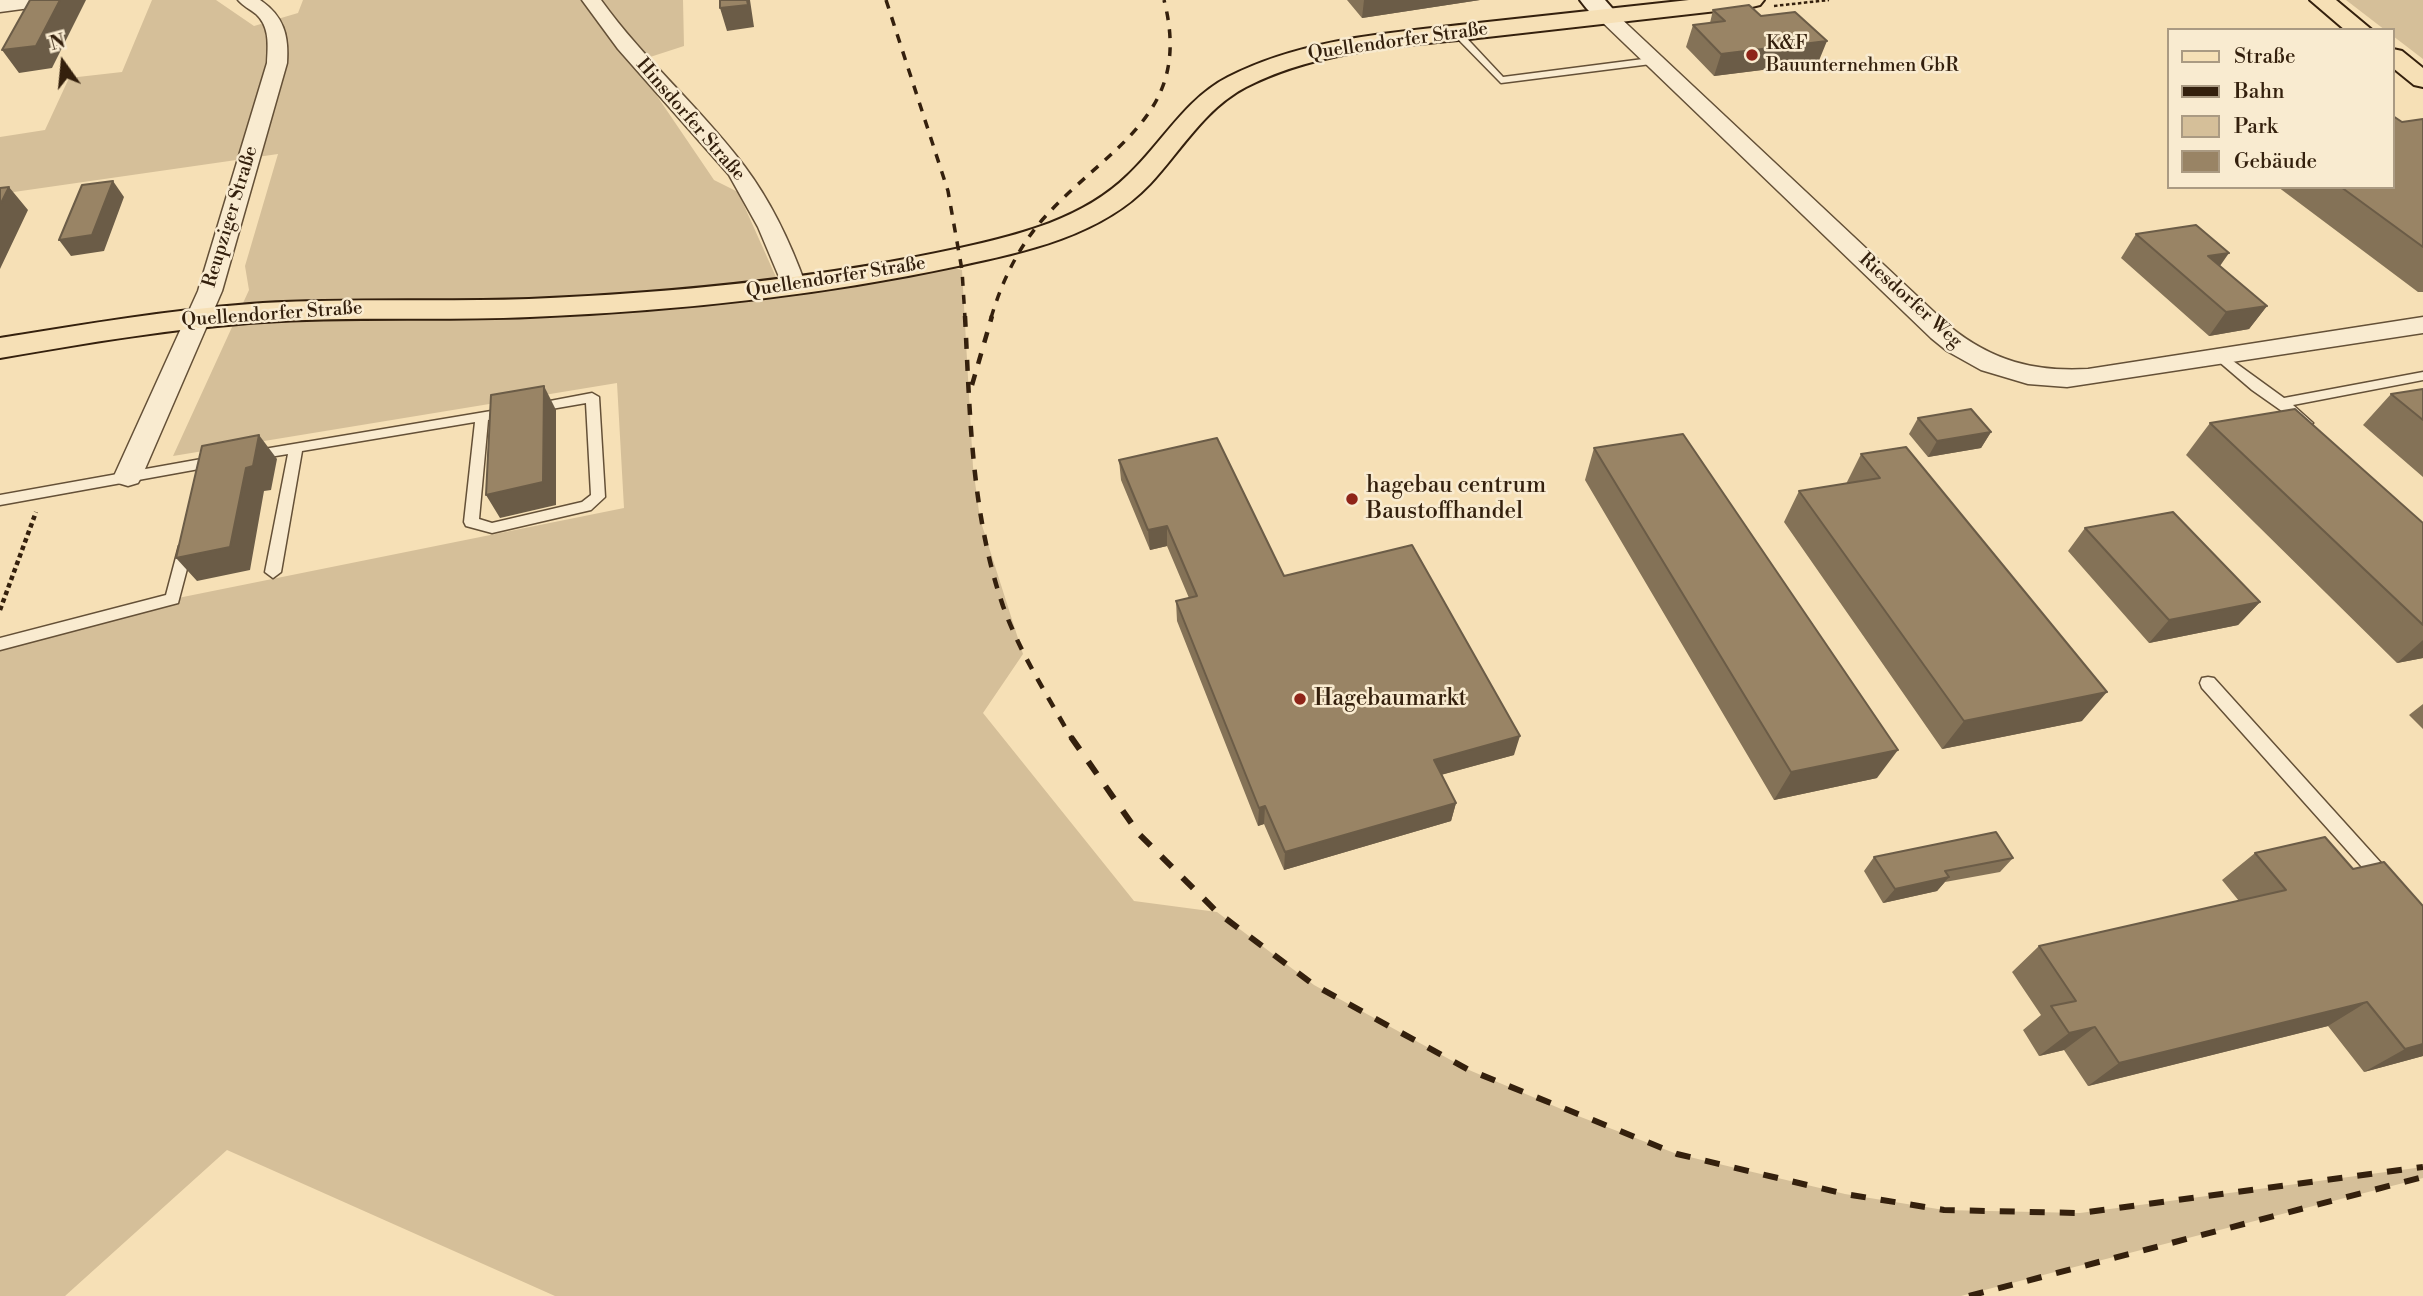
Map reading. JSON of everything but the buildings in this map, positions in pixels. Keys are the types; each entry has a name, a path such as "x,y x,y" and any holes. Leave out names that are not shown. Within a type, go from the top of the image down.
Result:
{"main road":[{"path":"2322,0 2357,28"},
{"name":"Quellendorfer Straße","path":"0,348 121,328 198,319 341,309 600,305 692,298 794,286 960,257 1048,235 1083,220 1128,191 1202,106 1254,73 1292,59 1333,49 1600,8 1737,4"},
{"path":"2395,58 2423,79"}],"street":[{"path":"0,6 45,0"},
{"name":"Reupziger Straße","path":"128,476 210,291 277,62 279,38 275,25 267,13 247,0"},
{"name":"Hinsdorfer Straße","path":"591,0 639,62 736,170 755,201 794,286"},
{"name":"Riesdorfer Weg","path":"1600,8 1651,61 1940,332 1981,361 2028,377 2066,380 2423,325"}],"lane":[{"path":"1456,32 1501,80 1651,61"},
{"path":"2222,357 2312,429"},
{"path":"2282,403 2423,376"},
{"path":"0,500 592,397 598,497 586,506 492,528 471,522 482,417"},
{"path":"273,572 296,447"},
{"path":"201,488 220,461"},
{"path":"0,644 173,599 189,537"},
{"path":"2208,683 2396,893"}],"path":[{"path":"0,610 44,492"}],"green space":[{"path":"152,0 216,0 254,26 298,13 303,0 683,0 684,46 647,58 657,96 714,180 738,192 784,295 949,267 962,270 973,467 980,519 1023,654 983,713 1134,901 1217,912 1314,985 1469,1070 1573,1114 1677,1154 1845,1194 1944,1210 2080,1213 2423,1167 2423,1178 1961,1296 555,1296 227,1150 65,1296 0,1296 0,644 173,599 624,508 617,383 173,456 249,290 245,266 278,154 0,194 0,137 45,130 69,78 122,72"},
{"path":"2346,0 2423,0 2423,59 2395,38 2395,28 2382,28"}],"railway":[{"path":"886,0 948,191 962,270 965,318"},
{"path":"991,318 1012,266 1034,230 1068,193 1139,126 1156,101 1167,73 1170,40 1164,0"},
{"path":"965,316 974,463 992,571 1017,640 1072,739"},
{"path":"972,385 992,316"},
{"path":"1071,737 1139,834 1217,912 1314,985 1469,1070 1677,1154 1845,1194 1944,1210 2080,1213 2423,1167"},
{"path":"1969,1296 2423,1177"}],"place":[{"name":"K&F Bauunternehmen GbR","path":"1752,55"},
{"name":"hagebau centrum Baustoffhandel","path":"1352,499"},
{"name":"Hagebaumarkt","path":"1300,699"}]}
